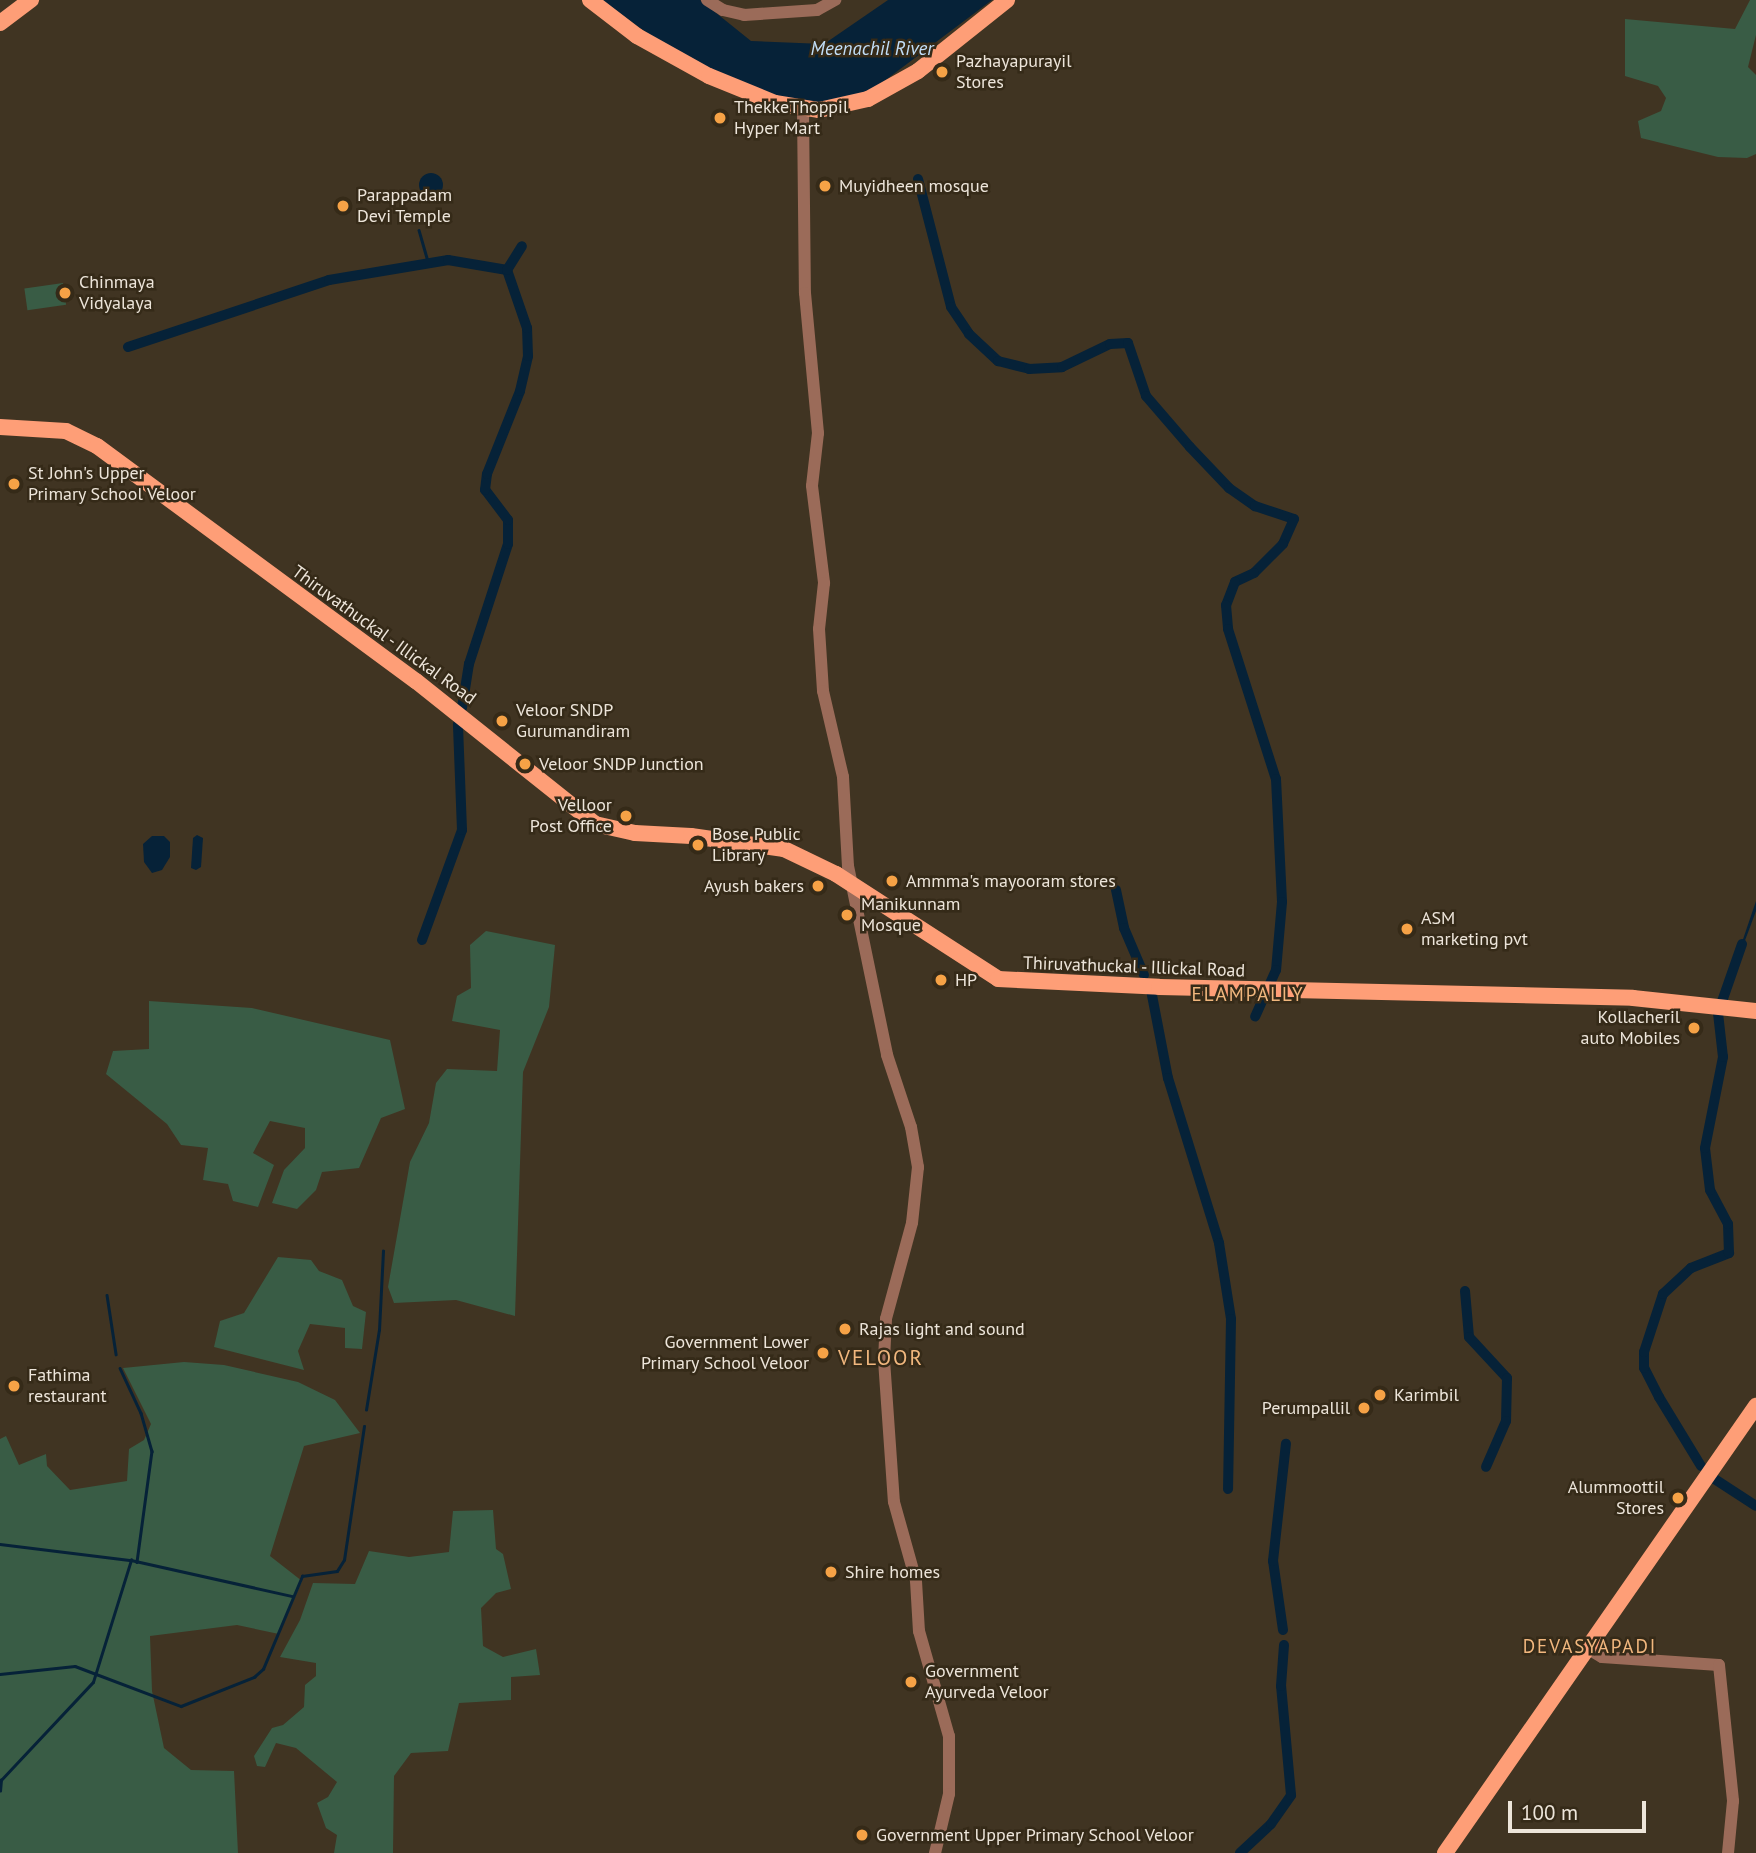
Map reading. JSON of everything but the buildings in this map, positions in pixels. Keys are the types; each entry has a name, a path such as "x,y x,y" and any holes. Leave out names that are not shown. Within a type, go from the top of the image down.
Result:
{"main road":[{"path":"0,23 31,0"},
{"path":"590,0 692,67 803,110 834,109 869,99 926,67 1007,0"},
{"name":"Thiruvathuckal - Illickal Road","path":"0,427 66,431 97,446 416,681 595,824 635,833 779,847 853,886 998,979 1266,990 1518,993 1721,1006 1756,1011"},
{"path":"1445,1853 1708,1471 1756,1406"}],"street":[{"path":"708,0 723,10 744,15 817,10 835,0"},
{"path":"803,110 805,293 818,433 812,486 824,583 819,629 823,691 843,777 853,886 887,1055 911,1127 918,1167 910,1230 886,1319 884,1360 894,1502 916,1581 919,1631 949,1736 949,1794 935,1853"},
{"path":"1587,1648 1602,1657 1719,1665 1733,1801 1728,1853"}],"green space":[{"path":"1750,0 1756,0 1756,35 1748,67 1756,75 1756,154 1747,158 1718,157 1641,138 1638,121 1661,111 1666,98 1658,86 1625,76 1625,19 1735,29"},
{"path":"63,283 66,305 27,310 24,288"},
{"path":"486,931 555,945 549,1007 523,1072 515,1316 456,1300 394,1303 388,1287 410,1162 429,1123 436,1083 447,1069 497,1071 500,1030 452,1021 457,996 471,988 470,945"},
{"path":"149,1001 252,1008 390,1040 405,1109 381,1118 359,1168 322,1172 316,1190 297,1209 272,1203 284,1170 305,1148 305,1128 270,1121 253,1153 274,1165 258,1207 233,1201 228,1184 203,1180 208,1148 181,1145 167,1124 106,1074 113,1051 149,1049"},
{"path":"278,1257 311,1260 319,1271 342,1280 353,1306 366,1312 362,1349 345,1348 345,1328 310,1324 298,1351 304,1370 214,1347 220,1321 244,1313"},
{"path":"184,1362 224,1365 298,1382 335,1400 360,1433 304,1446 270,1556 302,1581 279,1634 237,1625 150,1636 152,1691 164,1748 191,1770 234,1771 238,1853 0,1853 0,1439 6,1436 19,1465 46,1454 47,1466 70,1490 127,1481 129,1449 144,1440 151,1424 123,1368"},
{"path":"493,1510 496,1549 503,1554 511,1589 496,1593 481,1608 483,1646 503,1657 536,1649 540,1675 511,1677 511,1700 459,1703 448,1751 411,1753 394,1776 393,1853 334,1853 337,1835 326,1828 317,1803 328,1797 337,1782 296,1748 276,1743 265,1767 257,1766 254,1756 272,1728 283,1725 304,1707 305,1685 316,1676 316,1663 280,1657 300,1620 313,1583 355,1584 369,1551 409,1557 449,1552 453,1511"}],"water":[{"name":"Meenachil River","path":"602,0 700,0 751,41 824,44 888,0 992,0 859,100 815,109 719,75 666,47"},
{"path":"426,173 436,173 443,180 443,190 436,197 426,197 419,190 419,180"},
{"path":"197,835 203,838 201,867 196,870 191,868 193,838"},
{"path":"152,836 164,836 170,842 170,857 162,870 152,873 144,862 143,844"},
{"path":"1756,901 1756,911 1718,1013"}],"waterway":[{"path":"918,179 951,307 969,334 998,361 1029,369 1062,367 1110,344 1128,343 1146,396 1190,447 1229,488 1255,506 1294,519 1283,544 1254,573 1235,582 1226,605 1228,629 1276,779 1282,902 1276,970 1255,1017"},
{"path":"419,230 429,264"},
{"path":"462,708 469,664 508,544 508,520 485,490 487,474 520,391 528,356 527,328 507,270 522,246"},
{"path":"128,347 329,280 448,260 507,270"},
{"path":"422,940 462,830 458,724"},
{"path":"1116,890 1124,928 1144,975"},
{"path":"1701,1466 1644,1368 1644,1352 1663,1294 1691,1268 1729,1253 1728,1224 1710,1190 1705,1148 1723,1057 1718,1013 1742,944"},
{"path":"1151,990 1168,1078 1219,1243 1231,1319 1228,1489"},
{"path":"366,1410 379,1330 383,1251"},
{"path":"1465,1291 1469,1337 1507,1378 1506,1421 1486,1467"},
{"path":"107,1295 116,1354"},
{"path":"120,1368 141,1413 152,1451 137,1562"},
{"path":"0,1674 75,1666 181,1706 254,1677 263,1669 302,1576 337,1571 344,1560 364,1426"},
{"path":"1283,1630 1273,1561 1286,1444"},
{"path":"1713,1478 1756,1506"},
{"path":"0,1544 131,1560 292,1596"},
{"path":"0,1791 1,1780 93,1682 131,1560"},
{"path":"1240,1853 1271,1824 1291,1795 1281,1686 1284,1645"}],"place":[{"name":"Pazhayapurayil Stores","path":"942,72"},
{"name":"ThekkeThoppil Hyper Mart","path":"720,118"},
{"name":"Muyidheen mosque","path":"825,186"},
{"name":"Parappadam Devi Temple","path":"343,206"},
{"name":"Chinmaya Vidyalaya","path":"65,293"},
{"name":"St John's Upper Primary School Veloor","path":"14,484"},
{"name":"Veloor SNDP Gurumandiram","path":"502,721"},
{"name":"Veloor SNDP Junction","path":"525,764"},
{"name":"Velloor Post Office","path":"626,816"},
{"name":"Bose Public Library","path":"698,845"},
{"name":"Ammma's mayooram stores","path":"892,881"},
{"name":"Ayush bakers","path":"818,886"},
{"name":"Manikunnam Mosque","path":"847,915"},
{"name":"ASM marketing pvt","path":"1407,929"},
{"name":"HP","path":"941,980"},
{"name":"Kollacheril auto Mobiles","path":"1694,1028"},
{"name":"Rajas light and sound","path":"845,1329"},
{"name":"Government Lower Primary School Veloor","path":"823,1353"},
{"name":"Fathima restaurant","path":"14,1386"},
{"name":"Karimbil","path":"1380,1395"},
{"name":"Perumpallil","path":"1364,1408"},
{"name":"Alummoottil Stores","path":"1678,1498"},
{"name":"Shire homes","path":"831,1572"},
{"name":"Government Ayurveda Veloor","path":"911,1682"},
{"name":"Government Upper Primary School Veloor","path":"862,1835"}],"district":[{"name":"ELAMPALLY","path":"1248,995"},
{"name":"VELOOR","path":"881,1358"},
{"name":"DEVASYAPADI","path":"1590,1647"}]}
